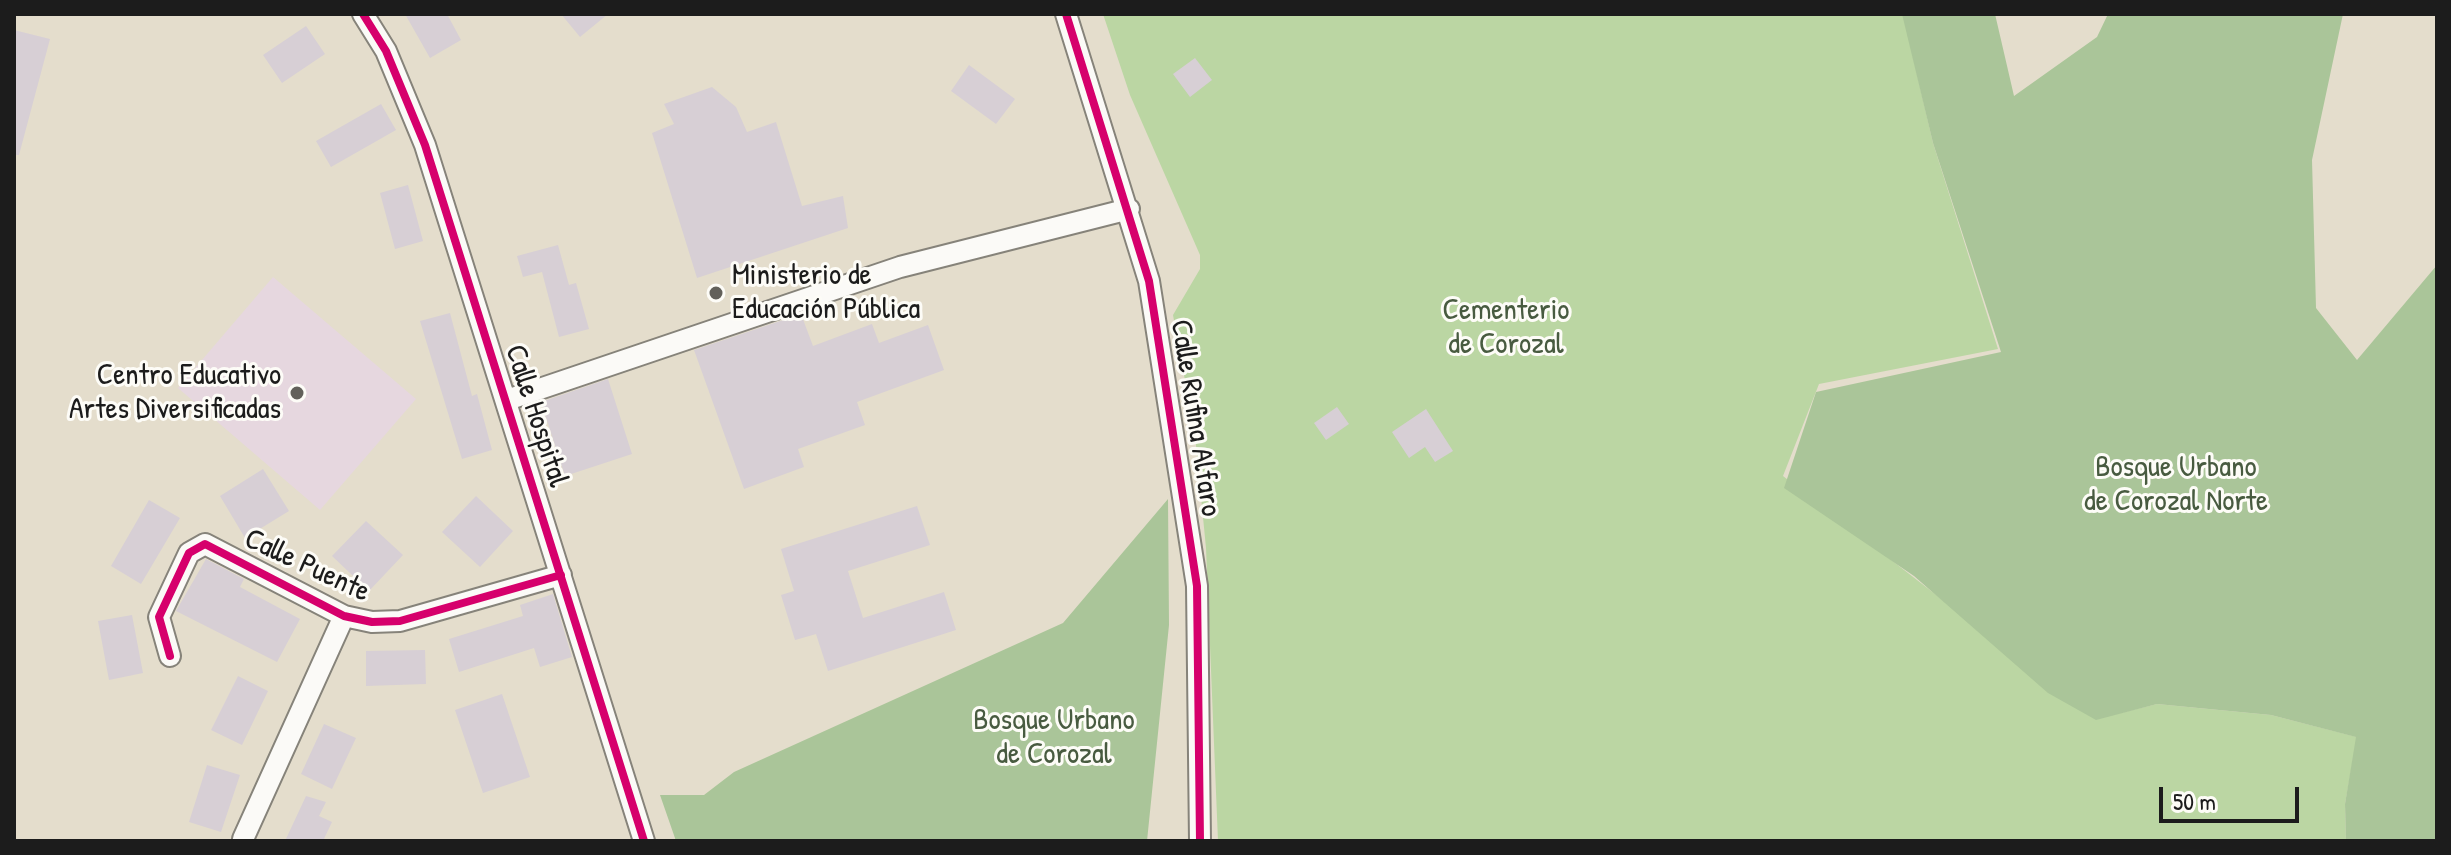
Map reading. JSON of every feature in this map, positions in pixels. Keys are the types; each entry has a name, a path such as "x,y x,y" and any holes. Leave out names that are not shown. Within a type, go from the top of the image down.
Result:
{"street":[{"name":"Calle Hospital","path":"363,14 386,51 425,145 644,841"},
{"name":"Calle Rufina Alfaro","path":"1066,14 1149,281 1197,586 1200,841"},
{"path":"507,400 900,267 1129,209"},
{"name":"Calle Puente","path":"170,656 159,617 189,553 205,544 344,616 372,622 400,621 561,575"},
{"path":"243,839 344,616"}],"shaded area":[{"name":"Centro Educativo Artes Diversificadas","path":"273,277 416,399 320,510 178,388"}],"green space":[{"name":"Cementerio de Corozal","path":"1103,14 1903,14 1933,143 1998,349 1819,384 1783,476 2096,719 2157,704 2271,715 2357,737 2345,804 2346,841 1218,841 1206,548 1195,435 1173,315 1200,269 1200,255 1130,95"},
{"name":"Bosque Urbano de Corozal Norte","path":"1902,14 1995,14 2014,96 2097,37 2108,14 2343,14 2312,160 2316,308 2357,360 2437,265 2437,841 2346,841 2345,804 2356,737 2271,715 2157,704 2096,720 2048,693 1914,576 1784,488 1816,392 2001,352 1933,143"},
{"name":"Bosque Urbano de Corozal","path":"1168,499 1169,625 1147,841 676,841 660,795 704,795 734,772 1063,623"}],"building":[{"path":"405,14 447,14 461,40 430,58"},
{"path":"561,14 608,14 580,37"},
{"path":"306,26 325,54 282,83 263,55"},
{"path":"14,30 50,39 19,155 14,155"},
{"path":"1195,58 1212,80 1190,97 1173,74"},
{"path":"969,65 1015,99 996,124 951,91"},
{"path":"712,87 736,107 747,132 776,122 802,206 843,196 848,228 697,278 652,133 674,124 664,104"},
{"path":"381,104 396,130 331,167 316,141"},
{"path":"408,185 423,241 395,249 380,193"},
{"path":"558,245 569,285 576,283 589,329 559,337 542,272 523,277 517,256"},
{"path":"450,313 472,396 477,394 492,450 462,459 420,321"},
{"path":"801,314 813,346 872,324 879,343 928,325 944,370 857,402 865,425 798,449 804,467 744,489 694,350"},
{"path":"608,379 632,454 565,476 541,402"},
{"path":"1337,407 1349,424 1326,440 1314,423"},
{"path":"1426,409 1453,451 1435,462 1425,447 1409,458 1392,432"},
{"path":"263,469 289,511 245,538 220,496"},
{"path":"476,496 513,531 480,567 442,532"},
{"path":"149,500 180,518 141,584 111,566"},
{"path":"917,506 930,545 848,571 863,618 944,592 956,630 828,671 816,634 795,640 781,595 794,591 781,549"},
{"path":"366,521 403,555 369,591 332,556"},
{"path":"206,559 244,579 240,587 300,619 277,662 176,611"},
{"path":"553,594 572,657 540,667 534,648 459,672 449,639 523,616 520,605"},
{"path":"132,615 143,673 109,680 98,621"},
{"path":"425,650 426,684 366,686 366,651"},
{"path":"238,676 268,691 242,745 211,730"},
{"path":"502,694 530,777 483,793 455,710"},
{"path":"324,724 356,738 332,789 301,774"},
{"path":"207,765 240,775 221,832 189,822"},
{"path":"306,796 326,802 319,816 332,822 323,841 285,841"}],"cycle path":[{"path":"363,14 386,51 425,145 644,841"},
{"path":"1066,14 1149,281 1197,586 1200,841"},
{"path":"170,656 159,617 189,553 205,544 344,616 372,622 400,621 561,575"}],"place":[{"name":"Ministerio de Educación Pública","path":"716,293"},
{"name":"Centro Educativo Artes Diversificadas","path":"297,393"}]}
